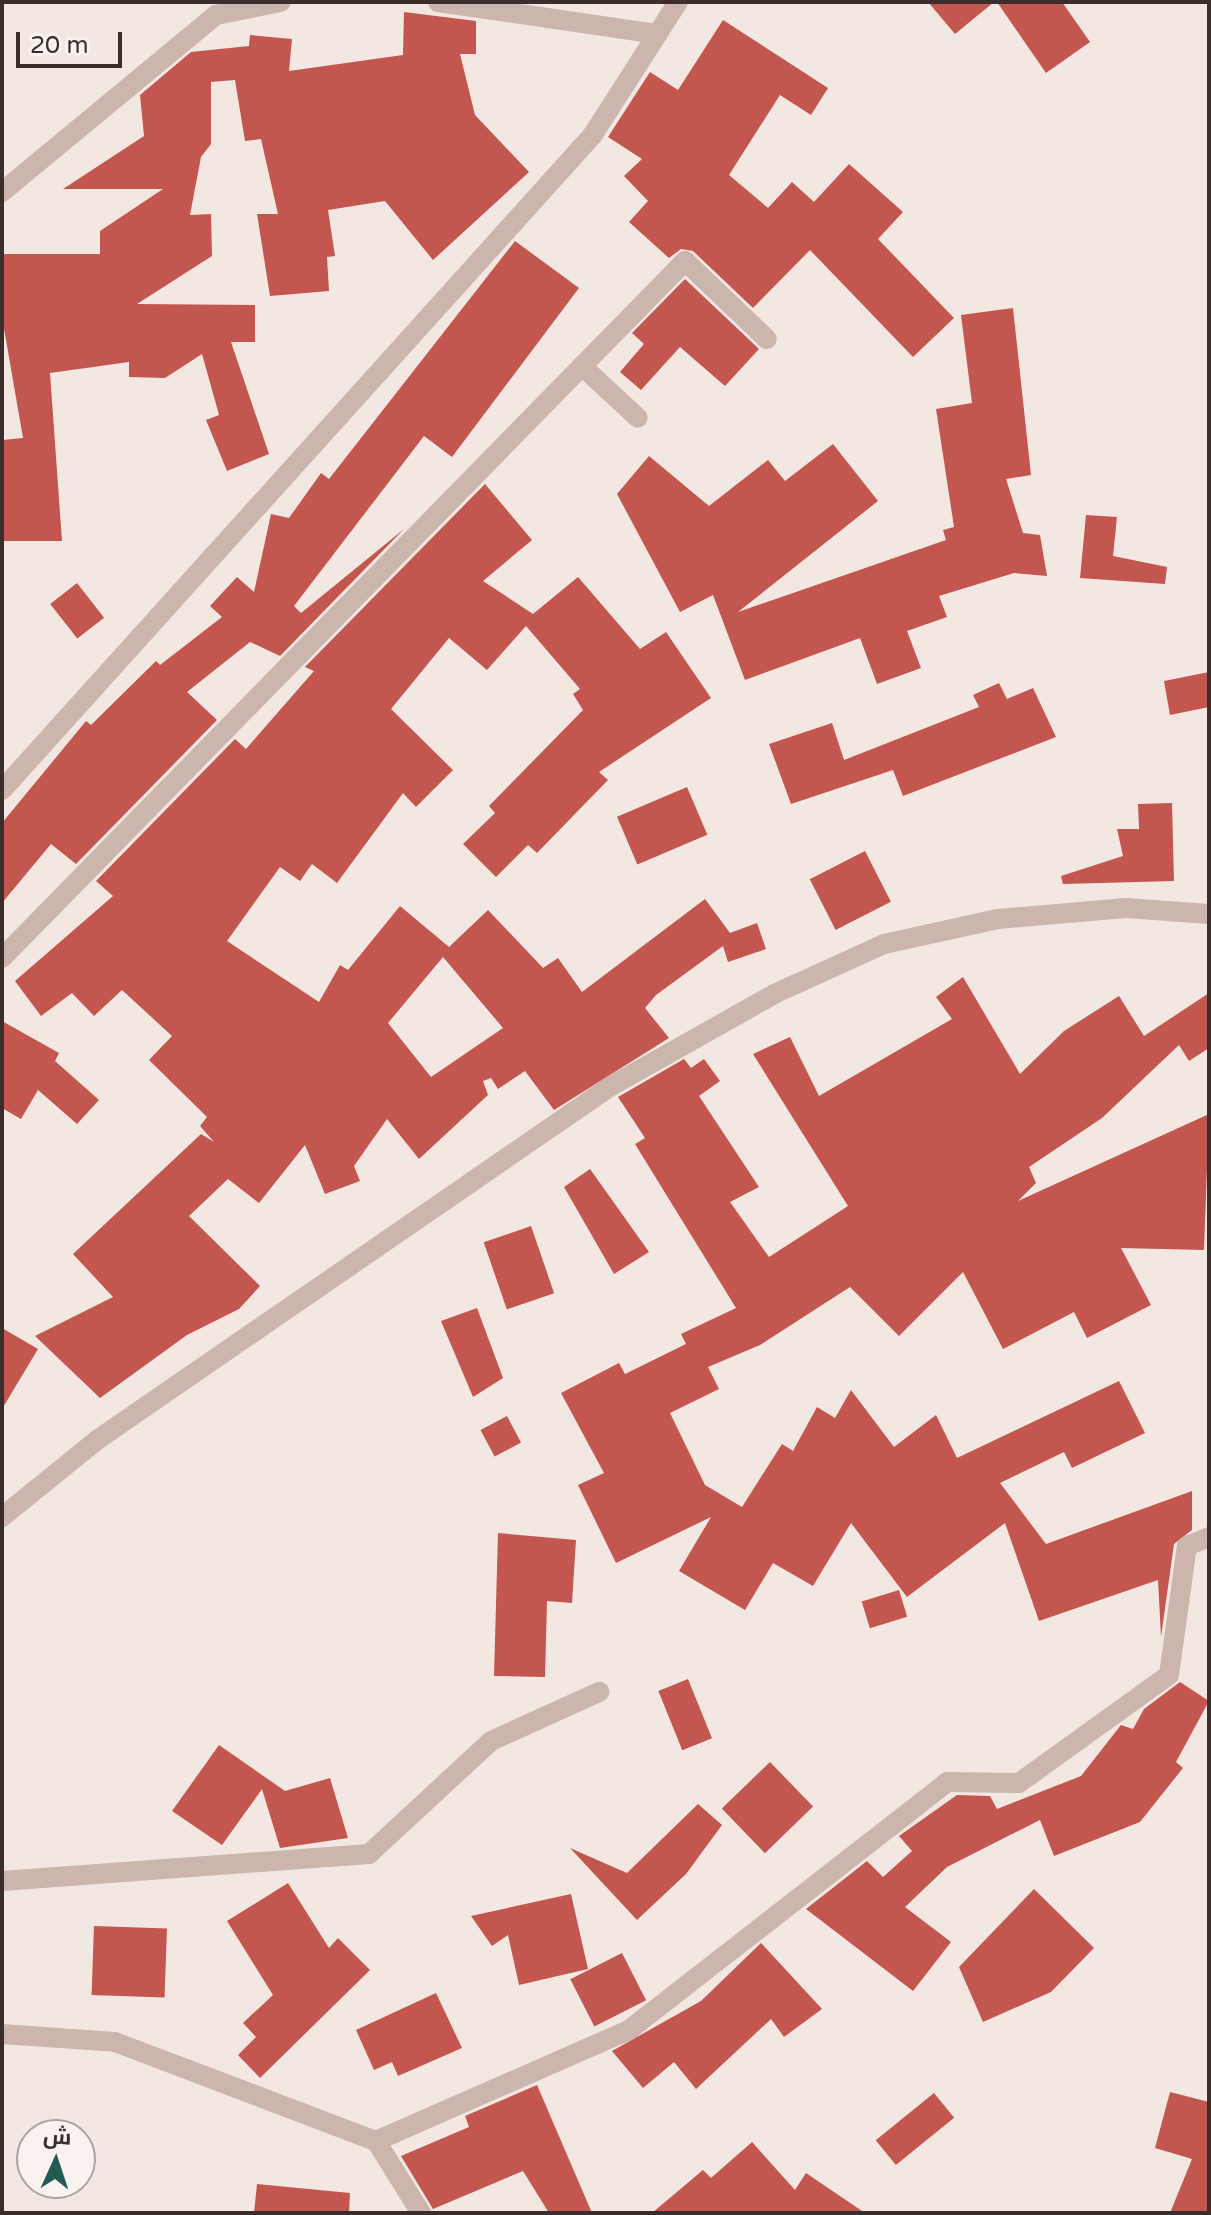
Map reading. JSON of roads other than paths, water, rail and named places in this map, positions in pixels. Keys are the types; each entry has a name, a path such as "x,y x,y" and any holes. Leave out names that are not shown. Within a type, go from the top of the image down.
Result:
{"street":[{"path":"2,192 216,15 281,2"},
{"path":"438,2 658,34"},
{"path":"2,790 592,136 678,2"},
{"path":"2,958 685,261 767,339"},
{"path":"582,366 638,418"},
{"path":"2,1517 97,1440 611,1086 774,994 884,944 998,919 1126,908 1209,914"},
{"path":"376,2141 629,2030 947,1782 1019,1783 1169,1675 1187,1546 1209,1537"},
{"path":"2,1881 369,1854 491,1741 599,1692"},
{"path":"2,2034 115,2042 376,2141 421,2213"}]}
